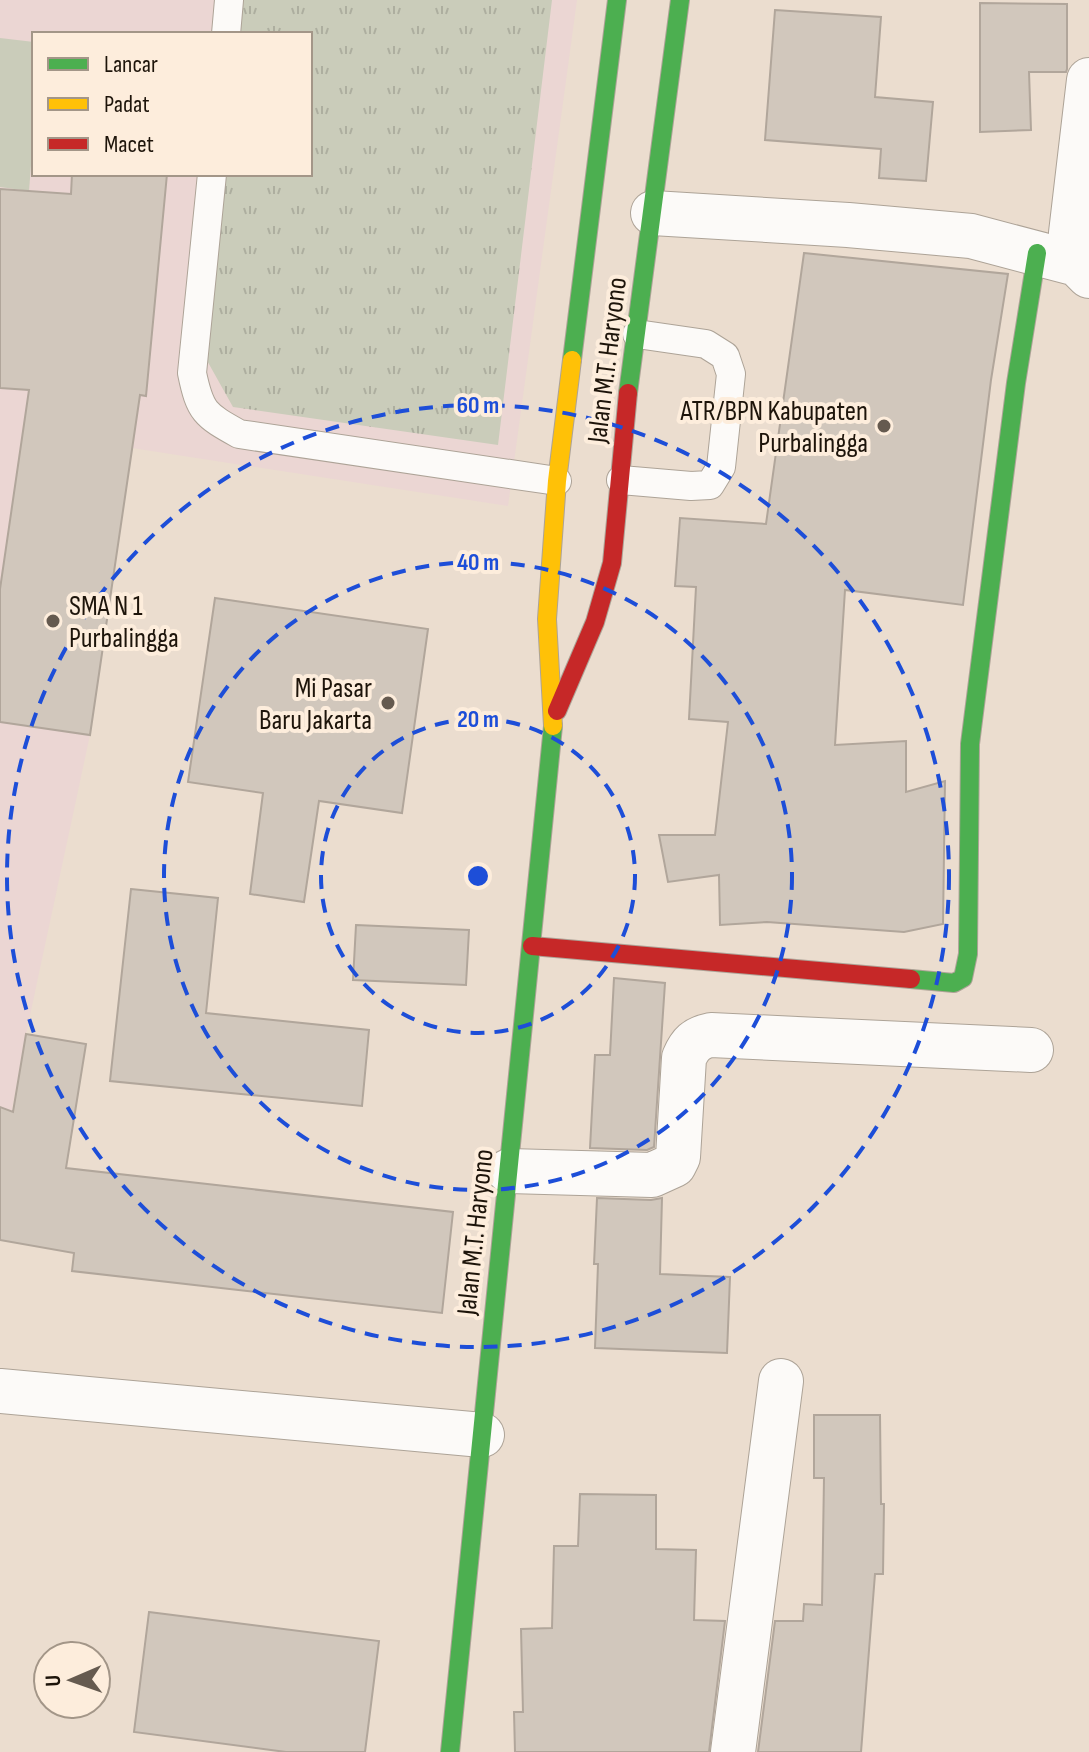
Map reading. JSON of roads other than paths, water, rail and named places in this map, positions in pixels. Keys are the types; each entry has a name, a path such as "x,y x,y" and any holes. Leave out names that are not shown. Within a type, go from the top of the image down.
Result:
{"main road":[{"name":"Jalan M.T. Haryono","path":"450,1752 554,718 547,619 557,481 617,0"},
{"name":"Jalan M.T. Haryono","path":"554,718 595,622 612,563 628,393 680,0"},
{"path":"532,946 954,983 963,978 968,954 970,744 1016,383 1068,264"}],"street":[{"path":"653,213 971,236 1068,264 1089,80"},
{"path":"509,1171 652,1175 674,1165 678,1157 684,1058 688,1047 700,1037 1031,1050"},
{"path":"733,1752 781,1381"},
{"path":"0,1391 482,1435"}],"lane":[{"path":"226,32 229,0"},
{"path":"212,176 192,373 197,400 210,418 239,434 557,481"},
{"path":"621,480 710,485 721,467 731,374 725,356 706,344 637,334"}],"place":[{"name":"ATR/BPN Kabupaten Purbalingga","path":"884,426"},
{"name":"SMA N 1 Purbalingga","path":"53,621"},
{"name":"Mi Pasar Baru Jakarta","path":"388,703"}]}
